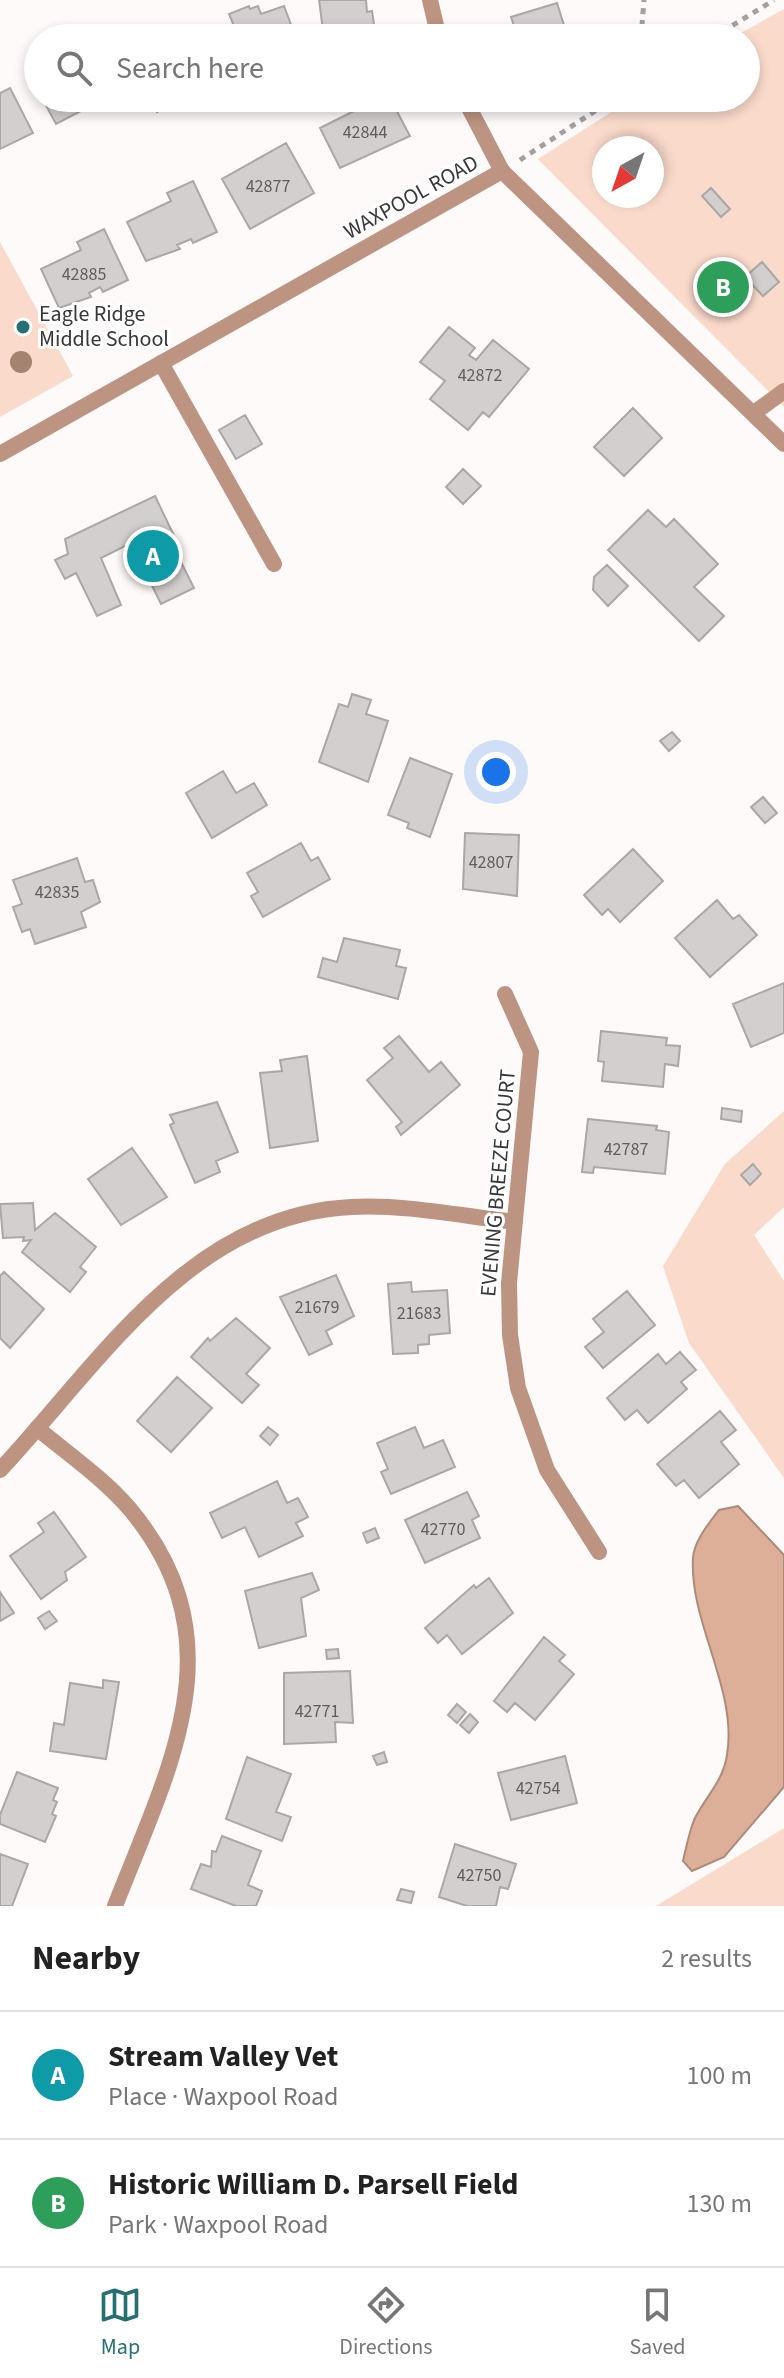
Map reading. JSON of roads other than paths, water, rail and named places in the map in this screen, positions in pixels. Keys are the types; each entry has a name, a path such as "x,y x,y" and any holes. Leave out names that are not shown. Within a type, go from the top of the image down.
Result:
{"street":[{"path":"430,0 436,24"},
{"path":"471,112 502,171"},
{"name":"WAXPOOL ROAD","path":"0,454 502,171 784,444"},
{"path":"161,363 274,564"},
{"path":"754,413 784,391"},
{"name":"EVENING BREEZE COURT","path":"505,994 531,1052 509,1296 510,1335 518,1388 547,1470 599,1552"},
{"path":"0,1470 169,1284 214,1249 247,1232 294,1216 351,1207 383,1207 515,1222"},
{"path":"37,1428 128,1508 165,1565 183,1616 189,1657 188,1698 179,1740 115,1906"}],"place":[{"name":"Historic William D. Parsell Field","path":"723,287"},
{"name":"Eagle Ridge Middle School","path":"23,327"},
{"name":"Stream Valley Vet","path":"153,556"}]}
